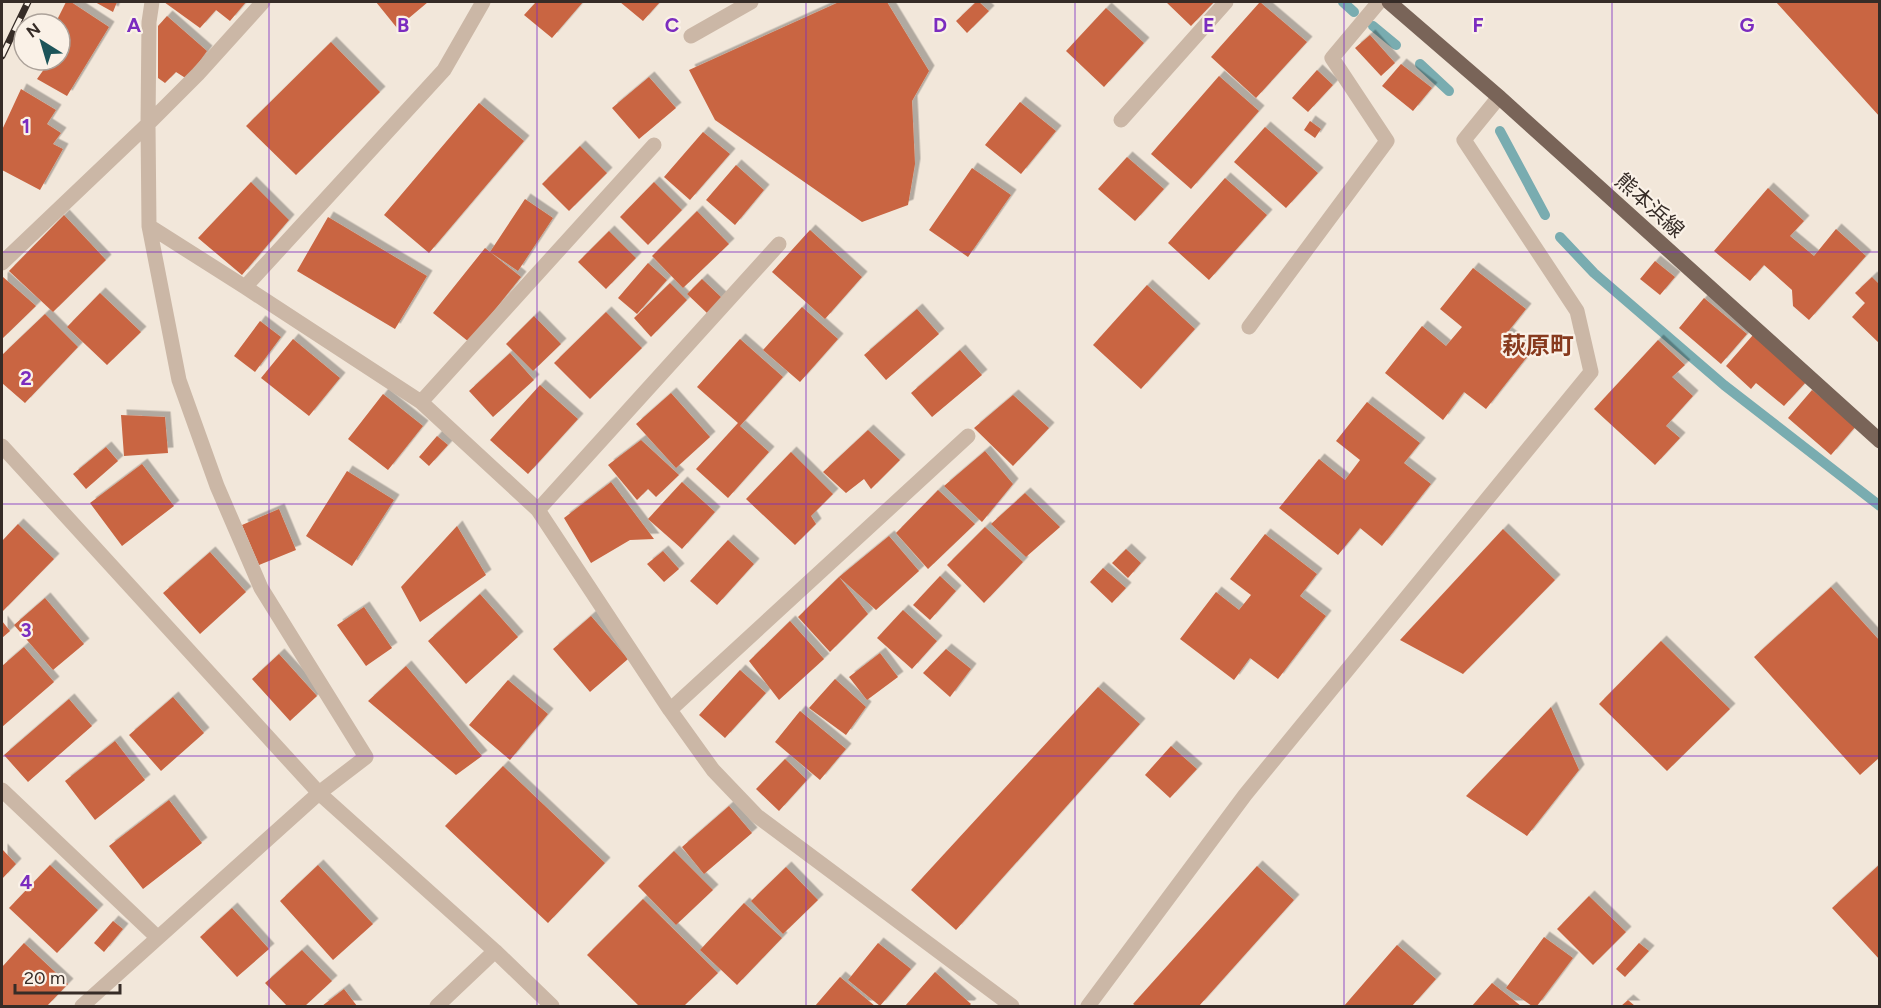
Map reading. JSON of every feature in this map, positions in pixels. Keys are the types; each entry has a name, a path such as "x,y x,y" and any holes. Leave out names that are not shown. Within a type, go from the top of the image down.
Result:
{"main road":[{"name":"熊本浜線","path":"1389,2 1499,97 1880,441"}],"street":[{"path":"82,1006 319,793 366,757 261,588 217,486 179,381 149,226 149,22 152,2"},
{"path":"2,263 198,74 263,2"},
{"path":"245,287 444,70 483,2"},
{"path":"691,36 752,2"},
{"path":"1121,120 1226,2"},
{"path":"1249,327 1387,141 1332,58 1379,2"},
{"path":"1088,1006 1245,795 1591,372 1576,311 1464,140 1499,97"},
{"path":"421,402 654,145"},
{"path":"149,226 421,402 537,510 670,710 713,770 757,816 1012,1006"},
{"path":"537,510 779,244"},
{"path":"670,710 968,436"},
{"path":"2,446 319,793 495,951 552,1006"},
{"path":"2,790 157,937"},
{"path":"436,1006 495,951"}],"building":[{"path":"66,2 71,2 109,27 67,96 37,79 42,72 72,72 72,12 61,12"},
{"path":"95,2 117,2 113,12"},
{"path":"164,2 246,2 230,21 216,10 200,28"},
{"path":"376,2 428,2 397,28"},
{"path":"536,2 583,2 552,38 524,15"},
{"path":"620,2 660,2 643,21"},
{"path":"839,2 887,2 929,71 912,101 915,164 908,205 862,222 715,120 689,70"},
{"path":"976,2 989,11 967,33 956,21"},
{"path":"1166,2 1214,2 1191,26"},
{"path":"1260,2 1307,42 1256,98 1211,57"},
{"path":"1776,2 1880,2 1880,117"},
{"path":"1106,8 1144,43 1104,87 1066,51"},
{"path":"167,16 207,51 187,79 176,72 165,83 158,78 158,26"},
{"path":"1370,35 1395,63 1381,76 1355,48"},
{"path":"331,42 380,92 296,175 246,126"},
{"path":"1401,64 1432,88 1413,111 1382,86"},
{"path":"1317,70 1333,85 1308,112 1292,98"},
{"path":"1219,76 1259,111 1191,189 1151,154"},
{"path":"649,77 676,108 639,139 612,108"},
{"path":"21,89 56,110 47,124 61,133 53,144 63,149 40,190 2,170 2,130"},
{"path":"1020,102 1056,131 1021,174 985,145"},
{"path":"479,103 524,141 429,253 384,215"},
{"path":"1310,121 1321,129 1315,138 1304,130"},
{"path":"1265,127 1318,173 1286,208 1234,162"},
{"path":"703,132 730,154 690,200 664,177"},
{"path":"580,146 607,173 569,211 542,184"},
{"path":"1127,157 1164,189 1135,221 1098,189"},
{"path":"736,165 764,190 735,225 706,200"},
{"path":"972,168 1011,195 968,257 929,230"},
{"path":"1225,178 1267,215 1209,280 1168,243"},
{"path":"251,182 289,220 242,275 198,238"},
{"path":"654,182 682,210 648,245 620,217"},
{"path":"1768,188 1804,221 1790,236 1814,256 1836,229 1866,256 1809,320 1793,306 1792,290 1764,265 1750,281 1714,251"},
{"path":"525,199 553,218 518,271 490,252"},
{"path":"697,211 729,244 683,288 652,256"},
{"path":"64,215 106,260 53,312 9,271"},
{"path":"328,217 427,276 395,329 297,271"},
{"path":"810,230 862,277 825,319 772,272"},
{"path":"609,231 636,258 606,289 578,262"},
{"path":"485,248 521,277 469,342 433,313"},
{"path":"1655,261 1675,277 1660,295 1640,279"},
{"path":"648,263 667,280 637,314 618,298"},
{"path":"1473,268 1526,309 1507,333 1531,352 1486,409 1464,392 1443,420 1385,373 1422,326 1446,346 1462,327 1440,309"},
{"path":"3,277 36,306 2,339 2,279"},
{"path":"1872,277 1880,285 1880,344 1852,317 1865,303 1855,293"},
{"path":"702,279 722,298 707,313 687,294"},
{"path":"670,283 687,300 651,337 634,318"},
{"path":"1147,285 1195,329 1141,389 1093,345"},
{"path":"100,293 141,332 107,365 67,327"},
{"path":"1704,298 1747,334 1721,364 1679,328"},
{"path":"802,307 838,339 800,382 763,350"},
{"path":"917,309 939,334 886,380 864,355"},
{"path":"606,312 642,348 590,399 554,363"},
{"path":"45,314 78,347 25,403 2,383 2,355"},
{"path":"534,316 561,344 533,371 506,344"},
{"path":"260,321 281,337 255,372 234,356"},
{"path":"1753,335 1806,382 1784,406 1756,383 1751,389 1726,366"},
{"path":"293,339 340,378 309,416 261,378"},
{"path":"740,339 783,377 740,426 769,452 728,498 696,469 738,423 697,387"},
{"path":"1658,340 1685,365 1672,377 1693,396 1666,426 1680,438 1655,465 1594,409"},
{"path":"960,350 982,375 932,417 911,393"},
{"path":"510,353 534,380 493,417 469,391"},
{"path":"540,385 578,419 528,474 490,440"},
{"path":"1812,390 1856,426 1831,455 1788,418"},
{"path":"671,393 710,437 676,468 636,424"},
{"path":"383,394 423,426 388,470 348,439"},
{"path":"1013,395 1049,428 1013,466 974,428"},
{"path":"1367,402 1420,443 1404,463 1431,484 1382,546 1360,528 1338,555 1279,508 1319,459 1345,480 1360,460 1336,441"},
{"path":"121,415 165,417 168,453 124,456"},
{"path":"868,430 900,460 871,489 864,479 846,493 823,472"},
{"path":"437,436 448,445 429,466 419,457"},
{"path":"641,440 679,475 656,497 648,489 637,500 608,465"},
{"path":"106,447 118,461 86,489 73,474"},
{"path":"985,451 1013,484 982,522 944,486"},
{"path":"791,452 833,494 811,516 816,524 795,545 746,499"},
{"path":"142,464 174,506 122,546 90,503"},
{"path":"347,471 394,500 352,566 306,536"},
{"path":"611,482 654,539 630,540 591,563 564,518"},
{"path":"682,482 715,512 682,549 648,519"},
{"path":"938,490 975,524 928,569 896,533"},
{"path":"1025,493 1060,527 1026,557 991,524"},
{"path":"279,509 296,550 259,565 242,525"},
{"path":"18,524 54,559 2,612 2,541"},
{"path":"457,526 486,575 420,622 401,587"},
{"path":"985,527 1023,562 984,603 947,565"},
{"path":"1503,529 1555,580 1463,674 1400,640"},
{"path":"1265,534 1317,574 1300,596 1326,616 1278,679 1250,658 1234,680 1180,639 1216,592 1239,610 1251,595 1230,579"},
{"path":"889,536 919,571 876,610 839,577"},
{"path":"728,540 754,564 717,605 690,581"},
{"path":"1126,549 1141,563 1128,578 1112,563"},
{"path":"663,551 679,569 664,582 647,564"},
{"path":"210,552 246,592 200,634 163,593"},
{"path":"1103,568 1126,588 1112,603 1090,582"},
{"path":"940,576 956,591 930,620 913,605"},
{"path":"839,577 868,614 830,652 798,617"},
{"path":"1831,587 1880,641 1880,757 1860,775 1754,657"},
{"path":"480,594 518,637 466,684 428,641"},
{"path":"45,598 84,644 53,670 14,625"},
{"path":"364,607 392,648 366,666 337,625"},
{"path":"903,610 937,641 912,669 877,638"},
{"path":"591,616 628,659 590,692 553,649"},
{"path":"2,621 10,631 2,638"},
{"path":"790,621 824,659 779,700 749,661"},
{"path":"1661,641 1730,709 1667,771 1599,704"},
{"path":"24,647 54,682 2,727 2,666"},
{"path":"946,649 971,669 950,697 923,673"},
{"path":"880,653 898,677 867,700 849,677"},
{"path":"279,654 317,696 290,721 252,679"},
{"path":"406,666 482,756 456,775 368,701"},
{"path":"740,670 766,693 725,738 699,715"},
{"path":"835,679 866,707 846,735 809,708"},
{"path":"508,680 548,714 510,760 469,725"},
{"path":"1098,687 1140,724 956,930 911,890"},
{"path":"173,697 204,733 161,771 129,735"},
{"path":"69,699 92,726 28,782 4,755"},
{"path":"1551,707 1579,770 1527,836 1466,796"},
{"path":"800,711 846,749 820,780 775,742"},
{"path":"115,741 145,780 95,820 65,781"},
{"path":"1171,746 1197,769 1170,798 1145,775"},
{"path":"785,759 807,780 779,811 756,789"},
{"path":"503,766 605,863 548,923 445,826"},
{"path":"169,800 202,843 143,889 109,846"},
{"path":"729,806 752,833 704,874 682,847"},
{"path":"2,849 16,864 2,879"},
{"path":"674,851 713,890 676,925 638,886"},
{"path":"1880,864 1880,960 1832,908"},
{"path":"50,865 98,910 57,953 9,908"},
{"path":"318,865 373,924 333,960 280,901"},
{"path":"1257,866 1294,900 1199,1006 1136,1006 1133,1004"},
{"path":"786,867 818,900 783,934 751,901"},
{"path":"1589,896 1626,932 1593,965 1557,929"},
{"path":"643,899 718,973 684,1006 639,1006 587,955"},
{"path":"744,903 782,938 737,985 700,950"},
{"path":"232,908 269,949 237,977 200,937"},
{"path":"113,921 123,929 104,952 94,943"},
{"path":"1544,937 1573,958 1537,1006 1532,1006 1506,988"},
{"path":"24,943 68,984 47,1006 2,1006 2,967"},
{"path":"878,943 911,969 880,1006 848,980"},
{"path":"1639,943 1649,951 1625,977 1616,969"},
{"path":"1397,945 1436,979 1412,1006 1344,1006"},
{"path":"302,950 332,981 305,1006 287,1006 265,983"},
{"path":"935,972 971,1004 969,1006 905,1006"},
{"path":"840,977 875,1006 815,1006"},
{"path":"1492,983 1521,1006 1472,1006"},
{"path":"344,989 357,1006 322,1006"},
{"path":"1628,1000 1635,1006 1621,1006"}],"waterway":[{"path":"1343,2 1354,12"},
{"path":"1373,26 1396,45"},
{"path":"1420,64 1449,91"},
{"path":"1500,131 1545,215"},
{"path":"1560,237 1594,273 1724,385 1880,506"}],"railway":[{"path":"2,56 28,2"}],"district":[{"name":"萩原町","path":"1538,345"}]}
